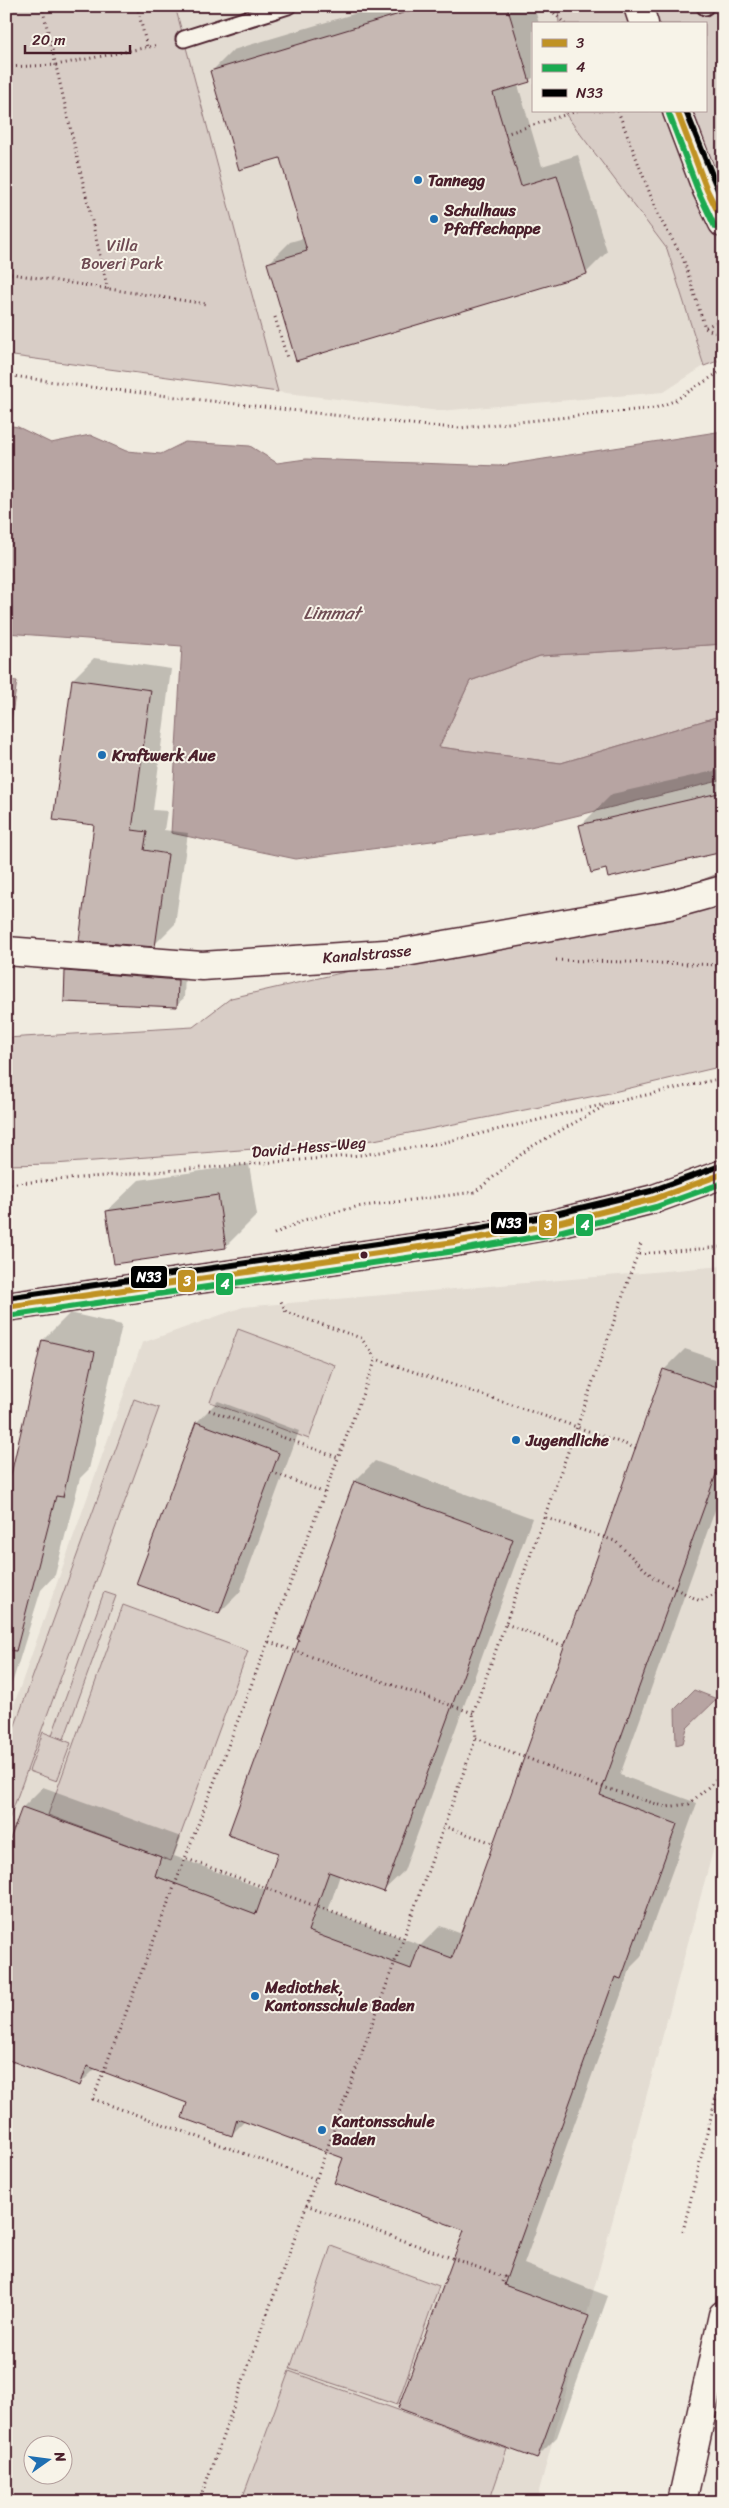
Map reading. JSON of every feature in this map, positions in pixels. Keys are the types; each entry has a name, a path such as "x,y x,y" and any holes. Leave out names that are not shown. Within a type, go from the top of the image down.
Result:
{"main road":[{"path":"638,6 643,22"},
{"path":"677,112 707,190 723,223"},
{"name":"Kanalstrasse","path":"6,951 202,966 400,953 669,905 723,890"},
{"path":"6,1307 454,1242 545,1226 654,1199 723,1174"},
{"path":"682,2502 723,2315"}],"lane":[{"path":"184,39 288,6"}],"path":[{"path":"42,6 108,290"},
{"path":"137,6 148,47"},
{"path":"547,6 563,22"},
{"path":"6,68 56,65 184,39"},
{"path":"505,134 575,112"},
{"path":"618,112 660,218 683,258 705,328 723,336"},
{"path":"6,273 206,304"},
{"path":"275,317 286,358"},
{"path":"705,328 723,319"},
{"path":"6,375 109,390 460,428 655,408 674,401 723,370"},
{"path":"555,960 723,965"},
{"name":"David-Hess-Weg","path":"6,1184 361,1155 441,1143 723,1078"},
{"path":"272,1234 304,1220 356,1207 475,1192 529,1148 610,1103"},
{"path":"199,2502 476,1738 473,1713 546,1518 642,1241"},
{"path":"639,1254 723,1247"},
{"path":"279,1296 286,1312 361,1338 376,1358 636,1448"},
{"path":"315,2179 93,2099 376,1358"},
{"path":"209,1410 339,1458"},
{"path":"272,1472 325,1493"},
{"path":"546,1518 615,1541 654,1578 700,1601 723,1590"},
{"path":"506,1624 564,1646"},
{"path":"269,1642 473,1713"},
{"path":"476,1738 593,1784 666,1807 690,1804 723,1774"},
{"path":"443,1826 494,1843"},
{"path":"186,1858 402,1938"},
{"path":"683,2231 723,2068"},
{"path":"306,2205 504,2276 501,2284"}],"shaded area":[{"name":"Tannegg","path":"175,6 558,6 559,22 532,22 532,112 564,112 667,249 704,366 664,392 439,411 278,392"},
{"name":"Kantonsschule Baden","path":"723,1266 723,1814 536,2502 6,2502 6,1727 142,1343 243,1307"}],"green space":[{"name":"Villa Boveri Park","path":"6,6 175,6 278,392 6,355"},
{"path":"558,6 723,6 723,359 704,366 667,249 564,112 706,112 706,22 559,22"},
{"path":"723,644 723,715 561,763 439,747 470,681 540,656"},
{"path":"723,872 723,1066 605,1094 374,1140 54,1164 6,1165 6,1038 193,1027 231,998 464,945 697,882"},
{"path":"238,1329 335,1365 309,1439 210,1402"},
{"path":"134,1399 159,1408 6,1828 6,1750"},
{"path":"104,1592 116,1596 64,1739 52,1735"},
{"path":"123,1605 248,1651 171,1861 48,1815"},
{"path":"43,1732 71,1743 57,1781 29,1771"},
{"path":"331,2246 439,2286 397,2405 290,2369"},
{"path":"289,2371 507,2449 489,2502 241,2502"}],"water":[{"name":"Limmat","path":"6,425 18,427 51,443 90,435 126,451 161,454 185,442 250,446 277,463 306,459 499,466 723,431 723,644 540,656 470,681 439,747 561,763 723,715 723,780 522,829 296,859 171,833 182,646 6,633"},
{"path":"6,680 17,681 6,754"},
{"path":"694,1690 717,1699 687,1728 683,1743 676,1745 675,1709"}],"building":[{"name":"Schulhaus Pfaffechappe","path":"426,6 507,6 530,82 493,93 521,186 557,175 587,274 296,361 267,263 307,251 280,158 239,170 210,71"},
{"name":"Kraftwerk Aue","path":"72,679 151,690 132,830 147,832 144,850 168,854 155,947 79,941 94,825 53,820"},
{"path":"723,792 723,852 608,878 606,869 591,873 579,825"},
{"path":"65,971 178,980 177,1007 64,1002"},
{"path":"218,1195 226,1248 114,1264 106,1211"},
{"path":"42,1340 95,1352 63,1497 56,1496 16,1651 6,1650 6,1496"},
{"path":"663,1369 723,1390 723,1455 600,1795 677,1824 621,1979 615,1977 504,2285 589,2316 537,2459 398,2408 464,2230 334,2183 343,2158 237,2119 232,2136 182,2118 187,2103 87,2066 80,2086 6,2059 6,1850 22,1807 161,1857 155,1876 256,1914 278,1853 228,1835 299,1640 297,1639 354,1481 513,1539 384,1892 329,1872 308,1931 411,1969 419,1946 452,1958"},
{"path":"196,1422 279,1453 219,1614 136,1584"}],"transit line":[{"name":"3","path":"677,112 707,190 723,222"},
{"name":"N33","path":"686,112 723,202"},
{"name":"4","path":"669,114 699,193 715,227"},
{"name":"N33","path":"6,1298 453,1233 543,1217 651,1191 720,1166"},
{"name":"3","path":"6,1307 454,1242 545,1226 654,1199 723,1174"},
{"name":"4","path":"7,1316 455,1251 547,1235 656,1207 723,1183"}],"place":[{"name":"Tannegg","path":"418,180"},
{"name":"Schulhaus Pfaffechappe","path":"434,219"},
{"name":"Kraftwerk Aue","path":"102,755"},
{"name":"Jugendliche","path":"516,1440"},
{"name":"Mediothek, Kantonsschule Baden","path":"255,1996"},
{"name":"Kantonsschule Baden","path":"322,2130"}]}
